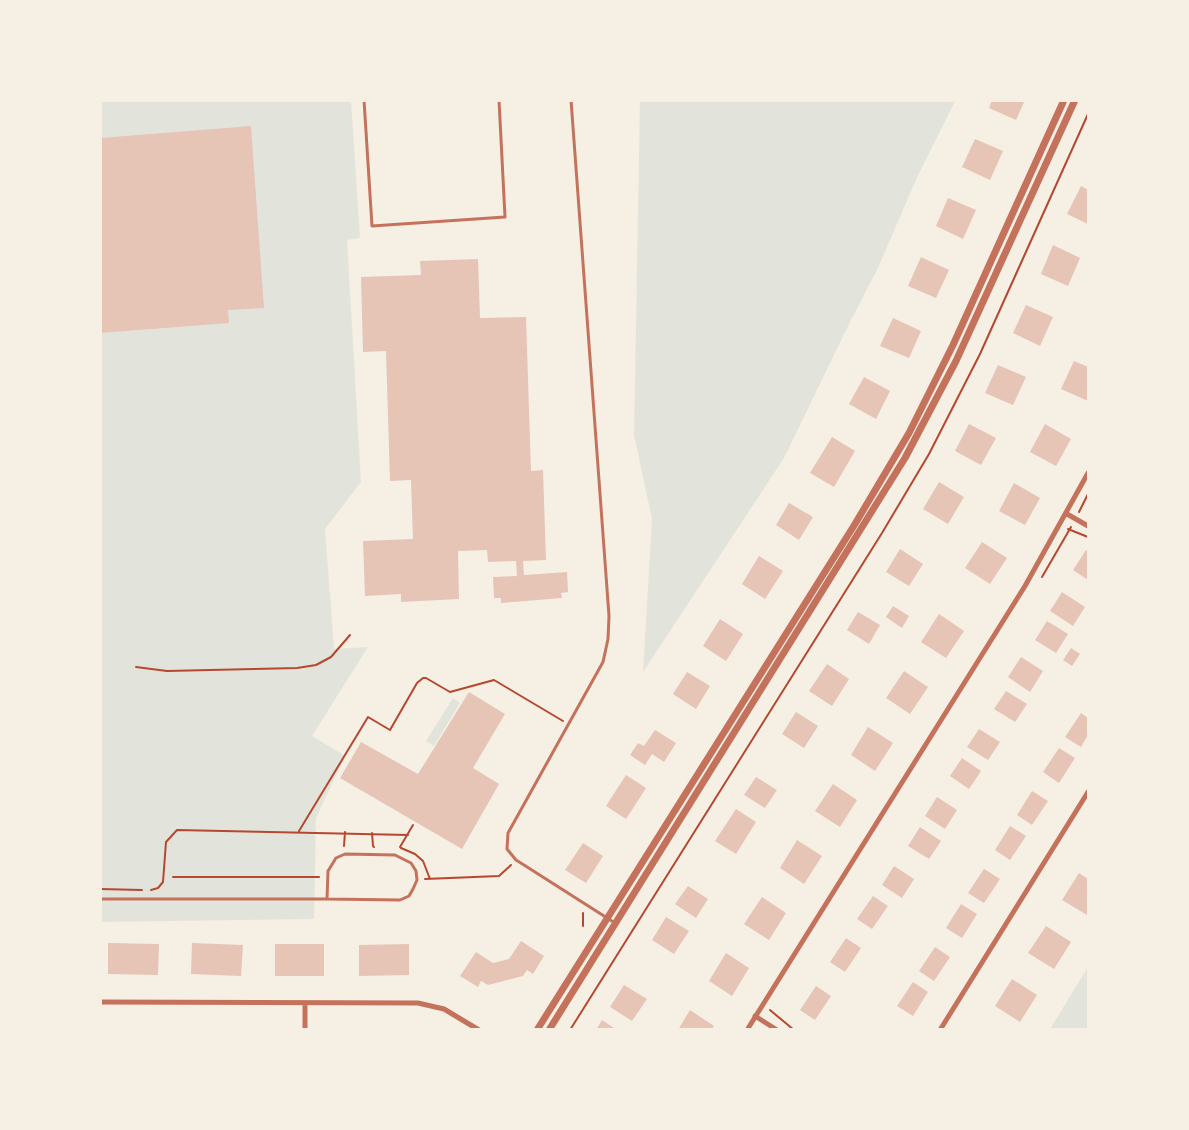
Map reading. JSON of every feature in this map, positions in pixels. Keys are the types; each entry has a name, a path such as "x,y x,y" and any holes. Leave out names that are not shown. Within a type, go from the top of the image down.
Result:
{"street":[{"path":"537,1029 852,529 909,433 958,335 1064,100"},
{"path":"549,1029 908,453 956,361 1075,100"},
{"path":"747,1029 1025,586 1089,473"},
{"path":"1067,514 1089,526"},
{"path":"940,1029 1089,792"},
{"path":"100,1002 407,1003 429,1005 454,1014 479,1029"},
{"path":"305,1029 306,1003"},
{"path":"755,1016 777,1029"}],"lane":[{"path":"364,100 372,226 505,217 499,100"},
{"path":"571,100 609,616 608,639 603,662 508,833 507,849 516,860 615,923"},
{"path":"100,899 327,900 400,900 409,896 417,880 416,871 405,858 395,855 345,854 336,858 328,871 327,900"}],"path":[{"path":"570,1029 882,533 929,454 980,354 1089,114"},
{"path":"1078,534 1089,537"},
{"path":"136,667 166,670 297,669 316,665 331,657 350,635"},
{"path":"299,831 368,717 390,730 417,683 423,678 450,692 494,680 568,724"},
{"path":"399,847 413,825"},
{"path":"100,889 153,890 158,888 163,882 166,842 177,830 408,835"},
{"path":"340,848 345,846 345,832"},
{"path":"417,880 499,876 504,874 516,860"},
{"path":"173,877 319,878 321,872"},
{"path":"583,912 583,927"},
{"path":"780,1017 794,1029"}],"shaded area":[{"path":"100,101 351,101 360,238 347,240 361,482 325,529 334,649 368,647 312,736 345,756 316,818 314,919 101,922"},
{"path":"640,101 955,101 918,175 878,268 784,458 643,672 652,519 634,435"},
{"path":"453,698 460,703 434,746 426,741"},
{"path":"1088,967 1088,1029 1050,1029"}],"building":[{"path":"992,100 1025,100 1016,120 989,108"},
{"path":"251,126 264,308 228,310 229,323 100,333 100,138"},
{"path":"975,139 1003,151 990,180 962,167"},
{"path":"1081,186 1088,190 1088,224 1067,214"},
{"path":"948,198 976,210 963,239 936,226"},
{"path":"1053,245 1080,258 1068,286 1041,274"},
{"path":"921,257 949,270 936,298 908,286"},
{"path":"478,259 480,318 526,317 531,471 543,470 546,560 523,561 524,575 567,572 568,592 561,593 562,598 501,603 501,598 494,598 493,577 517,576 516,561 488,562 487,550 458,551 459,599 401,602 401,594 365,596 363,541 413,539 411,480 390,481 386,351 363,352 361,277 421,275 420,261"},
{"path":"1026,305 1053,317 1040,346 1013,333"},
{"path":"893,318 921,331 909,358 880,346"},
{"path":"1074,361 1088,367 1088,401 1061,389"},
{"path":"998,365 1026,377 1013,405 985,393"},
{"path":"864,377 890,391 876,419 849,404"},
{"path":"969,424 996,438 981,465 955,451"},
{"path":"1045,424 1071,439 1056,466 1030,452"},
{"path":"832,437 855,451 834,487 810,473"},
{"path":"939,482 964,497 948,524 923,509"},
{"path":"1014,483 1040,498 1025,525 999,511"},
{"path":"789,503 813,517 799,540 776,525"},
{"path":"982,542 1007,558 990,584 965,568"},
{"path":"900,549 923,564 909,586 886,572"},
{"path":"1086,550 1088,552 1088,580 1073,570"},
{"path":"759,556 783,571 765,599 742,584"},
{"path":"1062,592 1085,607 1073,626 1050,611"},
{"path":"893,606 909,616 902,628 886,617"},
{"path":"858,612 880,625 869,644 847,630"},
{"path":"939,614 964,631 946,658 921,642"},
{"path":"720,619 743,634 726,661 703,646"},
{"path":"1047,621 1068,634 1056,653 1035,640"},
{"path":"1071,648 1080,654 1072,666 1063,660"},
{"path":"1021,657 1043,671 1030,692 1008,677"},
{"path":"827,664 849,679 832,706 809,691"},
{"path":"904,671 928,687 910,714 886,698"},
{"path":"687,672 710,686 696,709 673,694"},
{"path":"1006,691 1027,704 1015,722 994,709"},
{"path":"469,692 505,714 473,768 499,784 462,849 340,778 361,742 418,774"},
{"path":"796,712 818,726 804,748 782,734"},
{"path":"1081,713 1088,718 1088,735 1081,747 1065,737"},
{"path":"868,727 893,743 875,771 851,755"},
{"path":"979,729 1000,742 988,760 967,747"},
{"path":"655,730 676,743 664,762 652,754 645,765 630,755 638,743 644,746"},
{"path":"1059,748 1075,758 1059,783 1043,772"},
{"path":"962,758 981,771 969,789 950,776"},
{"path":"626,775 646,788 626,819 606,806"},
{"path":"756,777 777,790 765,808 744,795"},
{"path":"833,784 857,800 840,827 815,811"},
{"path":"1032,791 1048,801 1032,825 1017,815"},
{"path":"937,797 957,810 945,829 925,816"},
{"path":"736,809 756,822 736,854 715,841"},
{"path":"1010,826 1026,836 1010,860 995,850"},
{"path":"920,827 941,841 929,859 908,846"},
{"path":"797,840 822,856 804,884 780,868"},
{"path":"583,843 603,856 586,883 565,870"},
{"path":"894,866 914,879 902,898 882,885"},
{"path":"984,869 1000,879 984,903 968,893"},
{"path":"1079,873 1088,879 1087,915 1062,900"},
{"path":"688,886 708,899 696,918 675,904"},
{"path":"873,896 888,906 872,929 857,919"},
{"path":"762,897 786,913 769,940 744,924"},
{"path":"961,904 977,914 962,938 946,928"},
{"path":"666,917 689,931 674,954 652,940"},
{"path":"1046,926 1071,942 1054,969 1028,953"},
{"path":"846,938 861,948 845,972 830,962"},
{"path":"521,941 544,956 533,974 527,970 523,976 488,985 481,981 478,987 460,976 476,952 493,963 509,959"},
{"path":"108,943 159,944 158,975 108,974"},
{"path":"192,943 243,945 241,976 191,974"},
{"path":"275,944 324,944 324,976 275,976"},
{"path":"409,944 409,975 359,976 359,945"},
{"path":"935,947 950,957 934,981 919,971"},
{"path":"726,953 749,968 732,996 709,981"},
{"path":"1012,979 1037,995 1020,1022 995,1006"},
{"path":"913,982 928,992 913,1016 897,1006"},
{"path":"624,985 647,999 632,1021 610,1007"},
{"path":"816,986 831,996 815,1020 800,1010"},
{"path":"690,1010 714,1026 711,1030 678,1030"},
{"path":"602,1020 617,1030 596,1030"}]}
